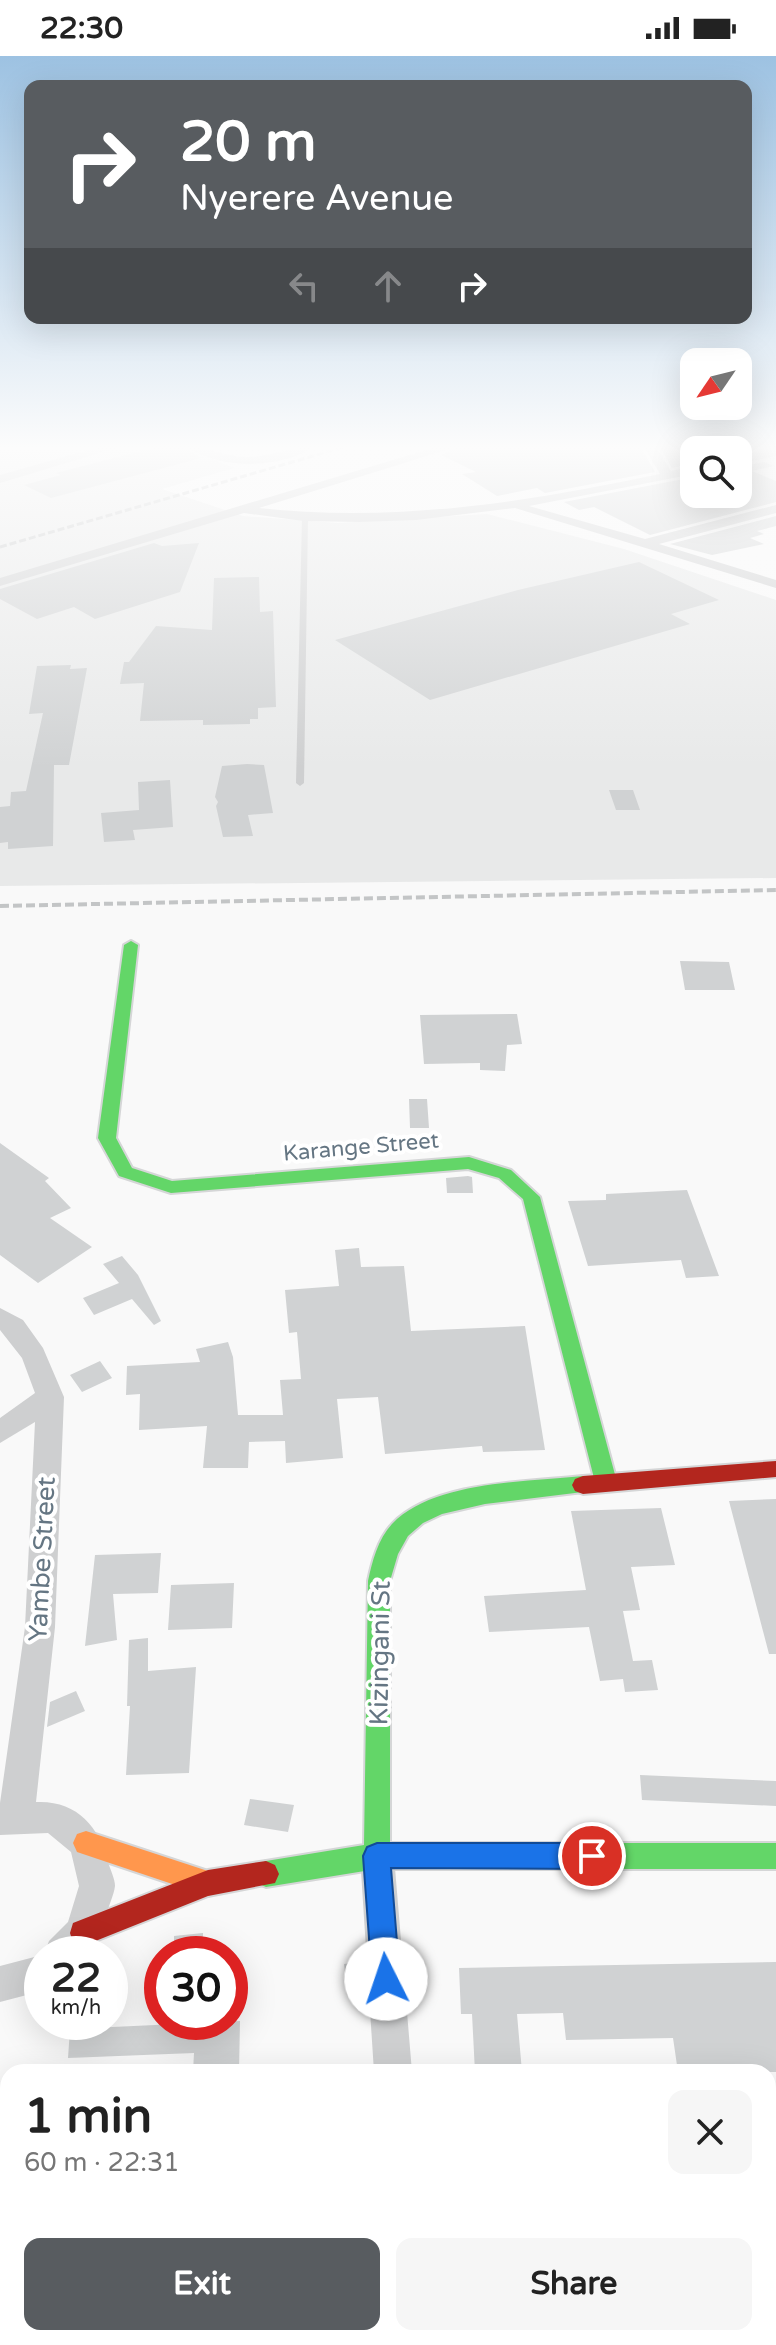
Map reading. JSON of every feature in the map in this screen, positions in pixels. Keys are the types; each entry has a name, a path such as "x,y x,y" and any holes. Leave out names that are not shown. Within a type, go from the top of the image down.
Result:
{"street":[{"path":"0,582 94,554"},
{"path":"681,554 776,584"},
{"path":"750,575 776,568"},
{"name":"Karange Street","path":"131,945 107,1138 125,1172 171,1187 469,1163 505,1174 531,1197 606,1482"},
{"name":"Yambe Street","path":"0,1317 14,1327 34,1355 50,1397 40,1627 8,1818"},
{"path":"0,1432 50,1397"},
{"name":"Kizingani St","path":"392,2064 377,1856 379,1581 387,1546 401,1525 426,1509 450,1501 606,1482 776,1469"},
{"path":"8,1818 54,1817 86,1843 208,1883"},
{"path":"75,1936 97,1886 86,1843"},
{"path":"90,1936 208,1883 377,1856 776,1856"},
{"path":"0,1984 24,1978"}],"lane":[{"path":"300,783 304,554"}],"shaded area":[{"path":"0,554 638,554 776,600 776,878 0,886"}],"building":[{"path":"118,554 195,554 180,592 95,619 74,607 37,619 0,599 0,589"},
{"path":"639,562 719,600 671,614 690,624 430,700 335,640 518,590"},
{"path":"259,577 260,612 273,611 276,707 258,708 258,719 250,719 250,724 203,725 203,720 140,721 144,683 120,684 124,662 129,662 156,626 212,630 214,578"},
{"path":"71,665 70,669 87,668 69,765 54,765 53,846 8,849 8,842 0,843 0,807 10,806 11,792 26,791 43,713 29,714 37,666"},
{"path":"264,765 273,813 248,815 253,836 223,837 215,797 222,766"},
{"path":"170,780 173,827 133,830 135,840 104,842 101,813 139,810 138,782"},
{"path":"609,790 633,790 640,810 616,810"},
{"path":"680,961 729,962 735,990 685,990"},
{"path":"517,1014 522,1044 507,1045 505,1071 480,1070 480,1063 424,1064 420,1015"},
{"path":"409,1099 427,1099 429,1128 410,1128"},
{"path":"0,1143 49,1178 45,1181 71,1208 50,1218 92,1247 38,1283 0,1255"},
{"path":"472,1177 473,1193 447,1193 446,1178"},
{"path":"687,1190 719,1276 686,1278 681,1260 588,1266 568,1201 606,1200 606,1194"},
{"path":"359,1248 361,1267 404,1266 411,1331 525,1326 545,1450 483,1452 482,1446 385,1454 378,1397 337,1399 343,1458 286,1463 285,1441 249,1442 248,1468 203,1468 207,1426 139,1430 140,1394 126,1395 127,1366 200,1362 196,1349 228,1342 233,1357 238,1415 283,1415 280,1380 301,1379 297,1332 289,1333 285,1290 339,1286 335,1250"},
{"path":"122,1256 138,1275 161,1321 154,1325 132,1299 94,1315 83,1298 119,1283 103,1264"},
{"path":"100,1361 112,1378 82,1392 70,1375"},
{"path":"776,1499 776,1654 769,1654 729,1501"},
{"path":"661,1508 675,1565 631,1567 640,1610 623,1611 633,1661 652,1660 658,1690 625,1692 623,1679 600,1681 589,1627 489,1632 484,1596 586,1590 571,1511"},
{"path":"161,1553 158,1593 113,1594 117,1640 85,1646 95,1555"},
{"path":"234,1583 232,1628 168,1630 171,1585"},
{"path":"148,1638 148,1671 196,1667 189,1773 126,1775 130,1706 127,1706 129,1640"},
{"path":"76,1691 85,1711 47,1727 50,1702"},
{"path":"640,1775 776,1781 776,1806 642,1800"},
{"path":"250,1799 294,1805 288,1832 244,1825"},
{"path":"203,1933 203,1936 174,1936"},
{"path":"364,1961 366,1991 348,1993 344,1964"},
{"path":"776,1962 776,2064 677,2064 673,2038 566,2040 563,2013 517,2014 521,2064 475,2064 472,2014 461,2014 459,1968"},
{"path":"128,2026 144,2026 144,2040 240,2040 239,2064 193,2064 194,2053 68,2058 69,2040 128,2040"}],"railway":[{"path":"0,906 776,890"}],"traffic: fast":[{"path":"131,945 107,1138 125,1172 171,1187 469,1163 505,1174 531,1197 606,1482"},
{"path":"377,1856 379,1581 392,1541 415,1517 435,1507 485,1495 583,1485"},
{"path":"266,1874 377,1856 776,1856"}],"traffic: slow":[{"path":"86,1843 208,1883"}],"traffic: jam":[{"path":"583,1485 776,1469"},
{"path":"83,1933 208,1883 266,1874"}],"route":[{"path":"386,1979 377,1856 592,1856"}]}
